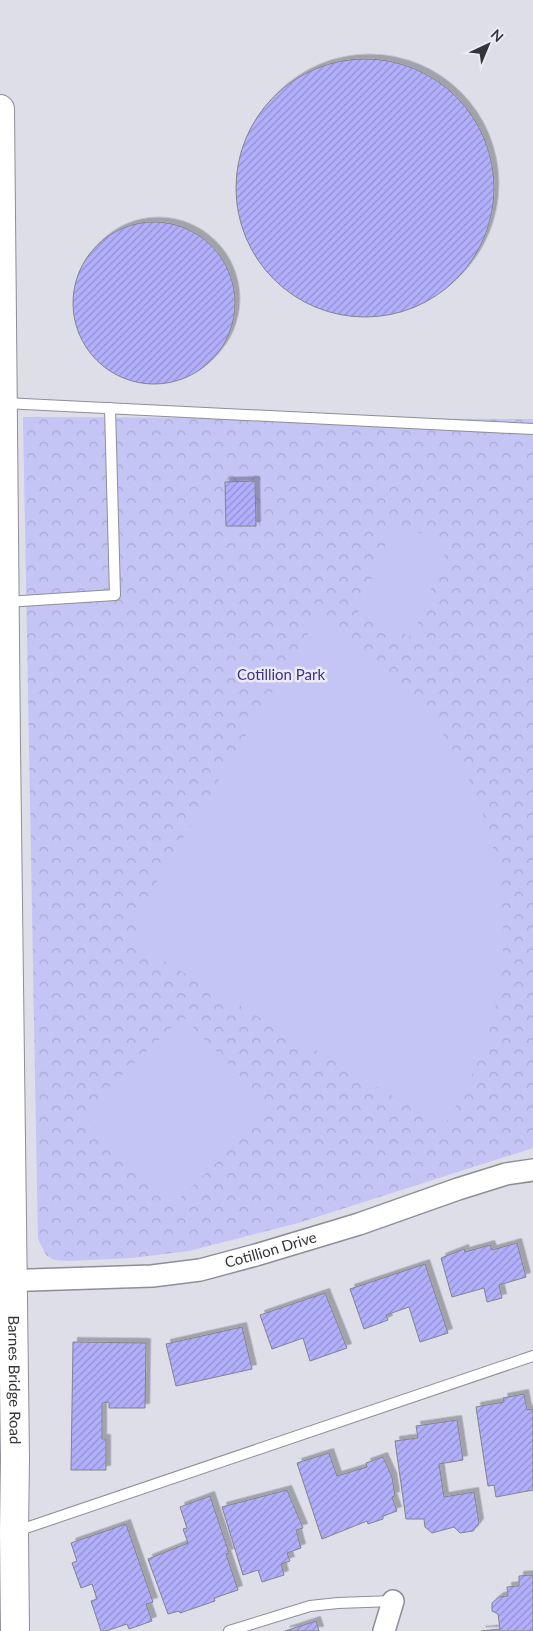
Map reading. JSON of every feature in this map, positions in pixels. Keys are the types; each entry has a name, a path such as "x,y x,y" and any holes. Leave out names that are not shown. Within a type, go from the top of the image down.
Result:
{"street":[{"name":"Barnes Bridge Road","path":"0,109 2,562 5,602 3,746 6,1281 14,1532 15,1631"},
{"name":"Cotillion Drive","path":"6,1281 152,1276 200,1270 359,1224 482,1181 506,1174 533,1170"},
{"path":"384,1631 394,1601"}],"lane":[{"path":"2,389 110,408 533,429"},
{"path":"5,602 115,595 110,408"},
{"path":"14,1532 533,1356"},
{"path":"229,1631 310,1606 394,1601"}],"green space":[{"name":"Cotillion Park","path":"23,417 533,419 533,1148 298,1223 189,1251 132,1258 67,1261 54,1260 46,1255 38,1239"},
{"path":"394,523 449,544 412,637 357,615"},
{"path":"317,619 376,659 427,712 455,754 477,798 492,844 501,893 503,942 498,992 482,1052 467,1085 444,1126 140,947 134,919"},
{"path":"183,1017 272,1109 172,1206 82,1113"}],"building":[{"path":"365,59 390,61 426,74 447,88 465,106 479,127 484,139 492,163 494,188 492,213 479,249 465,270 447,288 426,302 414,307 390,315 365,317 340,315 304,302 283,288 265,270 251,249 246,237 238,213 236,188 238,163 251,127 265,106 283,88 304,74 316,69 340,61"},
{"path":"154,222 185,228 211,246 229,272 235,303 229,334 211,360 185,378 154,384 123,378 97,360 79,334 73,303 79,272 97,246 123,228"},
{"path":"255,481 256,526 226,526 225,482"},
{"path":"517,1243 526,1277 499,1285 502,1298 487,1302 484,1288 452,1297 441,1258 464,1249 465,1252 490,1245 492,1250"},
{"path":"425,1264 448,1333 420,1342 409,1307 386,1315 388,1320 364,1329 350,1289"},
{"path":"325,1293 347,1348 310,1361 303,1338 272,1349 260,1315"},
{"path":"242,1327 252,1369 176,1386 166,1344"},
{"path":"73,1342 146,1343 145,1408 109,1408 109,1402 102,1403 102,1439 106,1439 106,1470 71,1470"},
{"path":"524,1394 527,1410 533,1409 533,1490 496,1497 494,1485 488,1486 476,1407 504,1402 503,1398"},
{"path":"457,1420 463,1460 439,1464 444,1497 474,1492 479,1523 473,1531 460,1533 454,1527 432,1533 425,1527 424,1519 406,1519 395,1441 418,1438 416,1426"},
{"path":"329,1453 337,1476 367,1467 366,1463 383,1457 392,1477 395,1496 392,1497 397,1511 383,1516 383,1519 368,1524 367,1521 322,1539 297,1463"},
{"path":"287,1490 303,1528 296,1530 301,1548 287,1553 290,1561 281,1564 284,1575 262,1582 258,1570 243,1575 222,1507"},
{"path":"210,1496 229,1553 226,1554 238,1590 214,1598 215,1601 180,1613 179,1611 168,1614 148,1559 188,1543 183,1529 187,1528 180,1507"},
{"path":"126,1524 153,1602 146,1604 152,1621 129,1629 127,1624 101,1631 91,1601 97,1599 92,1584 81,1588 72,1563 77,1561 71,1543"},
{"path":"533,1575 533,1631 481,1631 500,1629 498,1614 492,1611 492,1603 499,1597 508,1596 507,1587 519,1586 519,1576"},
{"path":"316,1621 319,1631 285,1631"}]}
